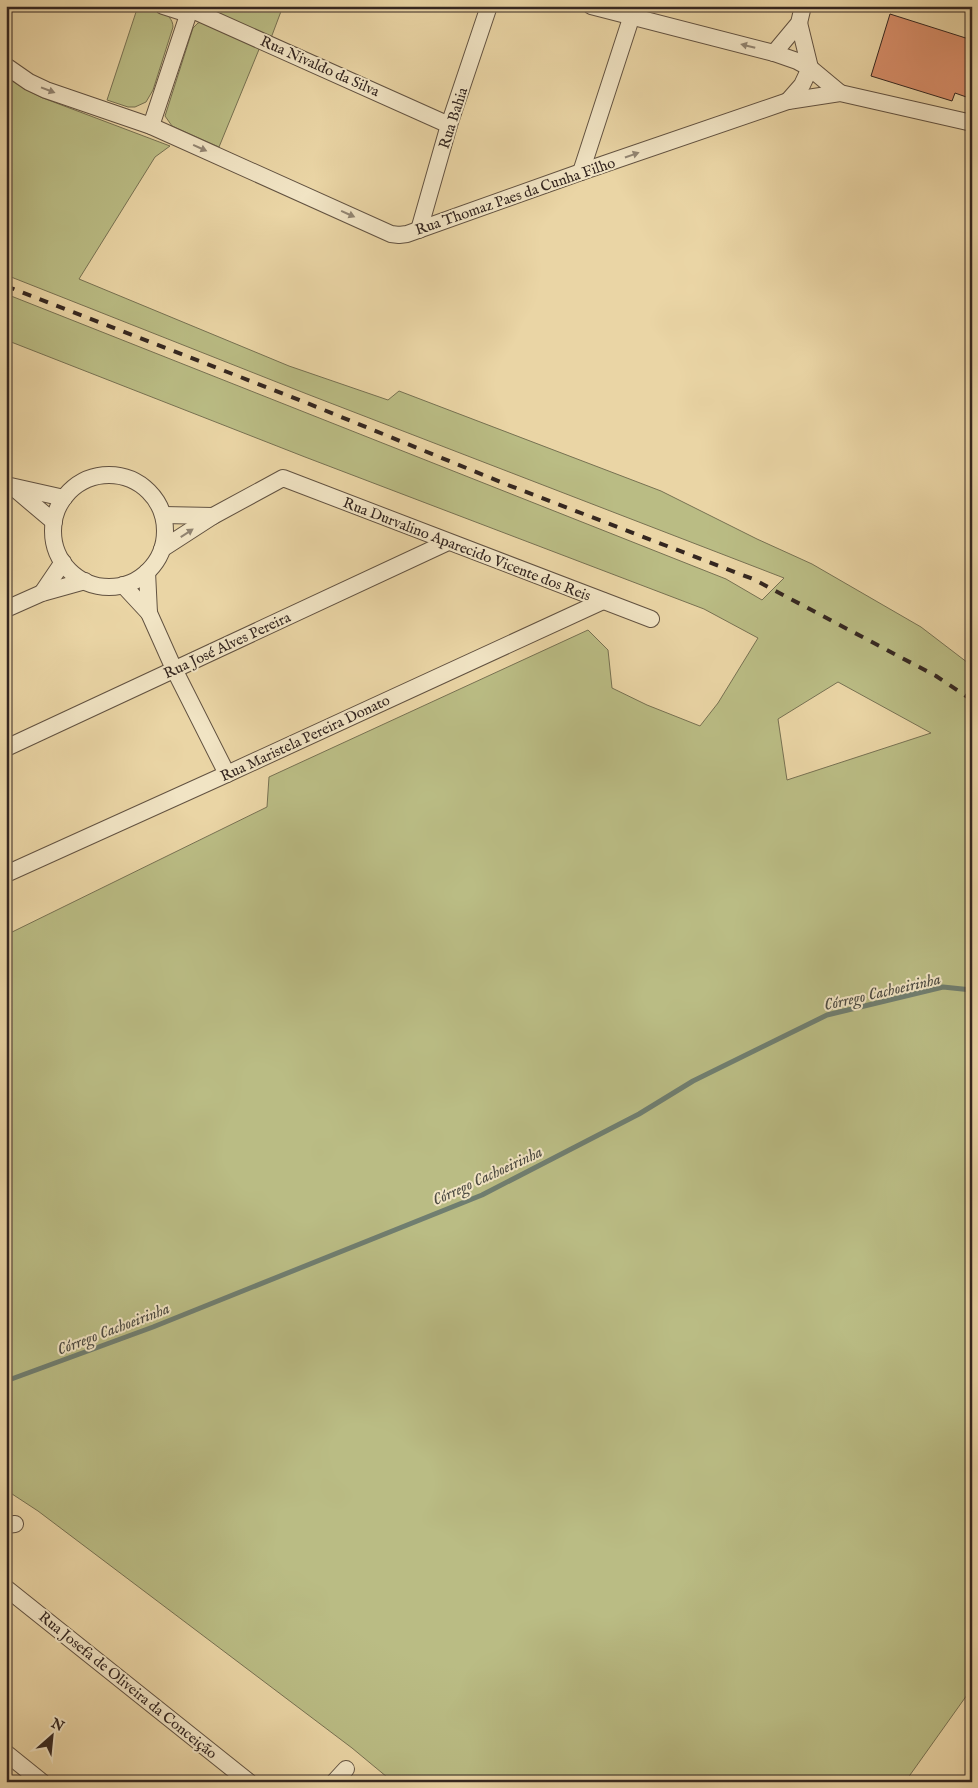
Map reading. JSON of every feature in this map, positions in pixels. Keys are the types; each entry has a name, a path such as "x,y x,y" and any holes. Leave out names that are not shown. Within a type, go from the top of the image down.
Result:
{"street":[{"name":"Rua Nivaldo da Silva","path":"163,6 190,10 449,125"},
{"name":"Rua Bahia","path":"419,230 449,125 489,6"},
{"name":"Rua Thomaz Paes da Cunha Filho","path":"591,6 633,11 797,61 810,68 840,93"},
{"path":"774,53 798,23 803,6"},
{"path":"151,126 190,10"},
{"path":"581,172 633,11"},
{"path":"788,101 802,84 810,68 798,23"},
{"name":"Rua Thomaz Paes da Cunha Filho","path":"9,70 46,90 151,126 391,234 403,235 788,101 840,93 972,123"},
{"path":"108,475 128,478 146,489 153,496 163,515 165,532 162,549 153,565 140,578 123,585 104,586 85,581 76,576 63,562 55,542 54,522 56,512 70,490 88,479 108,475"},
{"name":"Rua Durvalino Aparecido Vicente dos Reis","path":"213,516 284,478 651,619"},
{"path":"10,487 64,498"},
{"path":"10,487 54,522"},
{"path":"163,515 213,516"},
{"path":"162,549 213,516"},
{"name":"Rua José Alves Pereira","path":"6,748 448,542"},
{"path":"42,593 63,562"},
{"path":"147,572 149,613"},
{"path":"6,609 42,593 85,581"},
{"path":"123,585 149,613 174,669 227,774"},
{"name":"Rua Maristela Pereira Donato","path":"6,874 603,601"},
{"name":"Rua Josefa de Oliveira da Conceição","path":"6,1588 249,1782"},
{"path":"6,1752 42,1782"},
{"path":"334,1782 346,1769"}],"green space":[{"path":"138,6 149,7 165,14 169,17 173,27 153,90 146,102 135,107 128,107 107,100"},
{"path":"205,6 283,6 271,38 207,9"},
{"path":"202,22 260,47 219,147 172,126 165,116 193,28"},
{"path":"6,77 43,98 170,146 155,157 79,279 289,366 388,400 399,391 661,491 812,564 921,627 972,666 972,1688 905,1782 393,1782 352,1748 38,1511 6,1490 6,935 267,807 269,777 588,630 608,650 612,688 647,705 700,726 718,703 758,638 704,609 305,457 6,340 6,294 726,579 762,600 784,578 307,394 6,275","holes":["838,682 931,733 787,780 778,719"]}],"building":[{"path":"890,14 972,40 972,99 955,93 952,101 871,76"}],"waterway":[{"name":"Córrego Cachoeirinha","path":"6,1381 153,1327 482,1195 639,1114 693,1081 827,1015 943,987 972,990"}],"railway":[{"path":"6,286 302,401 508,485 753,579 936,676 972,700"}]}
